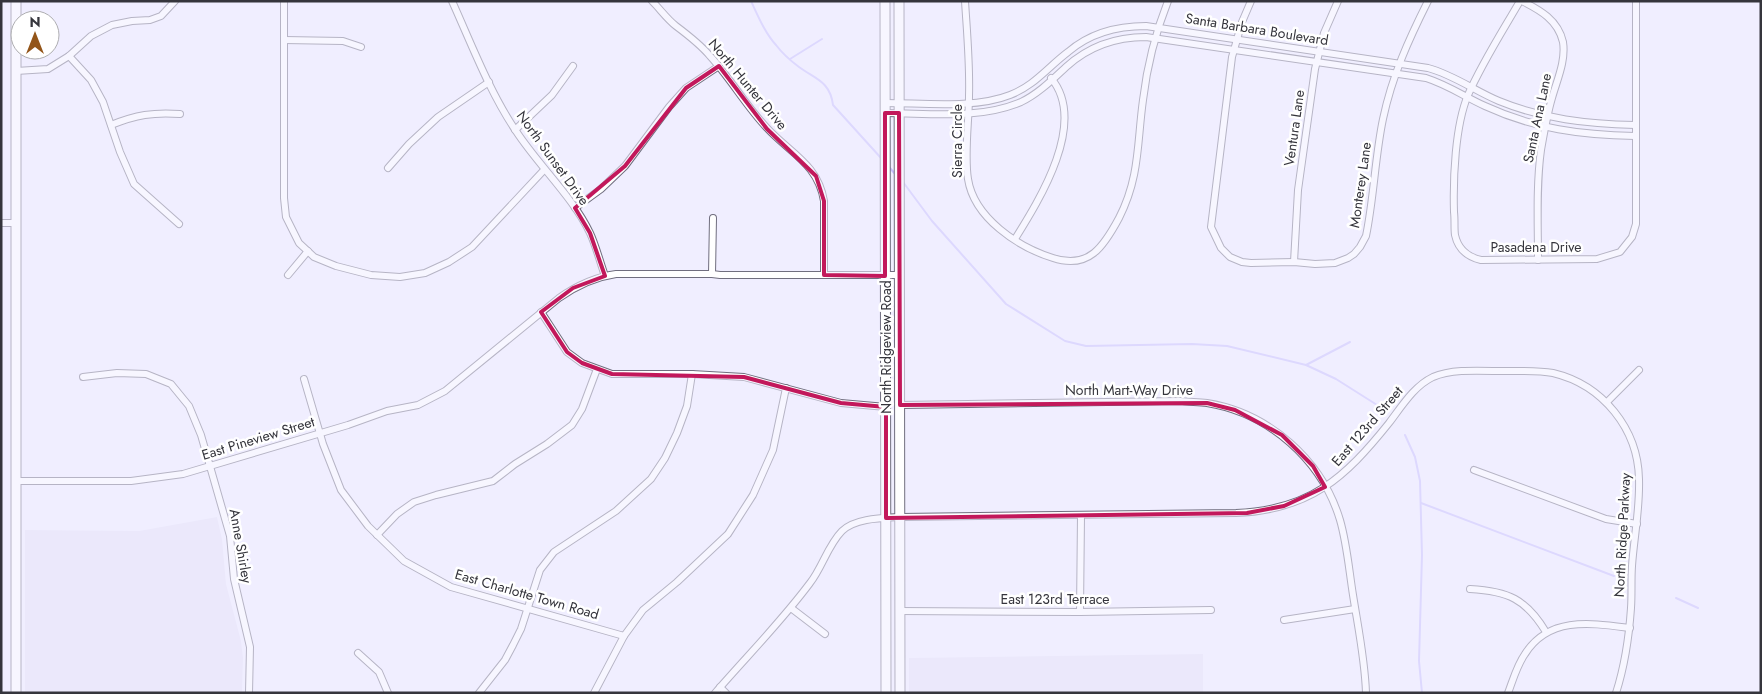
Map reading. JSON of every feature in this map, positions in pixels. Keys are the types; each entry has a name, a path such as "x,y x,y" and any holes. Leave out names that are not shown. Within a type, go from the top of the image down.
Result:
{"main road":[{"path":"16,1 16,693"},
{"name":"North Ridgeview Road","path":"884,1 886,693"},
{"name":"North Ridgeview Road","path":"899,1 900,693"}],"street":[{"path":"16,71 48,68 69,56 91,36 112,25 150,20 161,16 175,1"},
{"path":"284,1 284,198 286,217 299,243 314,257 336,266 371,275 400,277 426,273 449,262 472,247 544,170"},
{"name":"North Sunset Drive","path":"452,1 489,82 515,130 575,208 590,233 604,276"},
{"name":"North Hunter Drive","path":"652,1 675,25 704,48 762,123 800,158 816,176 824,201 824,275"},
{"name":"Sierra Circle","path":"965,1 969,103 968,170 974,198 987,216 1006,233 1031,249 1063,261 1083,259 1100,248 1122,211 1134,178 1139,154 1146,75 1155,37 1168,1"},
{"name":"Monterey Lane","path":"1251,1 1234,49 1211,227 1221,248 1236,260 1251,263 1294,262 1316,264 1342,261 1354,254 1363,242 1368,228 1381,125 1395,73 1406,44 1428,1"},
{"name":"Ventura Lane","path":"1294,262 1298,190 1317,61 1324,34 1338,1"},
{"name":"Pasadena Drive","path":"1521,1 1472,88 1458,138 1455,180 1455,235 1464,252 1469,257 1475,259 1598,259 1620,252 1632,237 1636,224 1636,1"},
{"name":"Santa Ana Lane","path":"1521,1 1549,17 1556,26 1563,42 1563,61 1548,117 1539,167 1538,260"},
{"name":"Santa Barbara Boulevard","path":"885,103 969,103 1011,95 1028,86 1072,49 1112,29 1132,26 1158,27 1399,63 1438,71 1500,101 1548,117 1598,124 1635,125"},
{"name":"Santa Barbara Boulevard","path":"885,113 969,113 993,111 1013,105 1032,95 1079,56 1100,45 1122,38 1155,37 1395,73 1436,81 1498,112 1546,128 1582,134 1635,136"},
{"path":"284,40 343,41 361,48"},
{"path":"69,56 91,80 103,102 120,152 134,184 179,224"},
{"path":"515,130 552,96 573,66"},
{"path":"575,208 601,189 626,166 669,107 686,88 719,66"},
{"path":"1016,239 1044,190 1059,155 1063,132 1061,94 1046,72"},
{"path":"388,168 409,144 438,117 489,82"},
{"path":"111,125 130,117 150,113 180,114"},
{"path":"712,274 713,218"},
{"path":"1,223 16,222"},
{"path":"288,275 308,251"},
{"path":"604,276 616,274 712,274 899,276"},
{"name":"East Pineview Street","path":"16,481 131,481 182,474 320,433 387,410 418,404 445,391 558,298 604,276"},
{"path":"541,312 568,352 582,364 612,374 692,374 744,377 841,403 886,407"},
{"path":"377,535 397,514 414,502 493,482 515,464 547,444 572,425 582,409 597,369"},
{"path":"1606,402 1639,370"},
{"name":"East 123rd Street","path":"900,517 1259,512 1296,502 1325,487 1342,475 1362,456 1416,389 1425,382 1455,372 1529,371 1552,373 1581,384 1595,392 1606,402"},
{"name":"Anne Shirley","path":"83,378 117,372 146,374 170,384 189,406 201,434 230,536 234,579 250,647 249,693"},
{"path":"480,693 505,660 521,629 540,570 554,552 616,511 651,479 665,458 687,406 692,374"},
{"name":"East Charlotte Town Road","path":"304,379 320,433 341,490 368,526 404,561 451,587 624,636"},
{"path":"594,693 624,636 643,610 678,582 728,534 753,495 773,450 786,388"},
{"name":"North Mart-Way Drive","path":"900,404 1180,401 1207,403 1234,410 1251,417 1282,435 1313,466 1333,502 1343,531 1363,660 1366,693"},
{"name":"North Ridge Parkway","path":"1606,402 1623,423 1635,449 1639,478 1630,628 1624,663 1616,693"},
{"path":"1474,470 1606,519 1637,524"},
{"path":"1080,515 1080,612"},
{"path":"726,693 717,690 778,625 812,581 842,530 862,521 900,517"},
{"path":"1470,589 1490,590 1513,597 1530,610 1546,632"},
{"path":"791,608 825,634"},
{"path":"1284,620 1355,609"},
{"name":"East 123rd Terrace","path":"899,611 1080,612 1211,610"},
{"path":"1508,693 1525,653 1546,632 1573,624 1630,628"},
{"path":"358,653 379,672 388,693"}],"highlighted area":[{"path":"719,66 767,129 816,176 824,201 824,275 885,276 885,113 899,113 900,405 1207,403 1235,410 1282,435 1313,466 1325,487 1284,506 1247,513 886,518 886,407 841,403 744,377 612,374 582,363 567,352 541,312 573,288 605,276 590,233 575,208 625,166 686,88"}],"shaded area":[{"path":"217,517 222,539 226,584 241,641 243,658 242,693 25,693 25,530 139,531"},
{"path":"1203,654 1203,693 909,693 909,658"}],"waterway":[{"path":"751,1 765,30 778,48 796,65 825,86 829,91 833,105 881,158"},
{"path":"790,59 822,39"},
{"path":"889,167 896,175"},
{"path":"903,182 932,221 1006,304 1065,341 1086,346 1192,344 1227,346 1306,365 1336,379 1385,410"},
{"path":"1306,365 1350,342"},
{"path":"1405,435 1415,457 1420,481 1422,555 1419,661 1422,693"},
{"path":"1421,503 1614,576"},
{"path":"1676,598 1698,608"}]}
